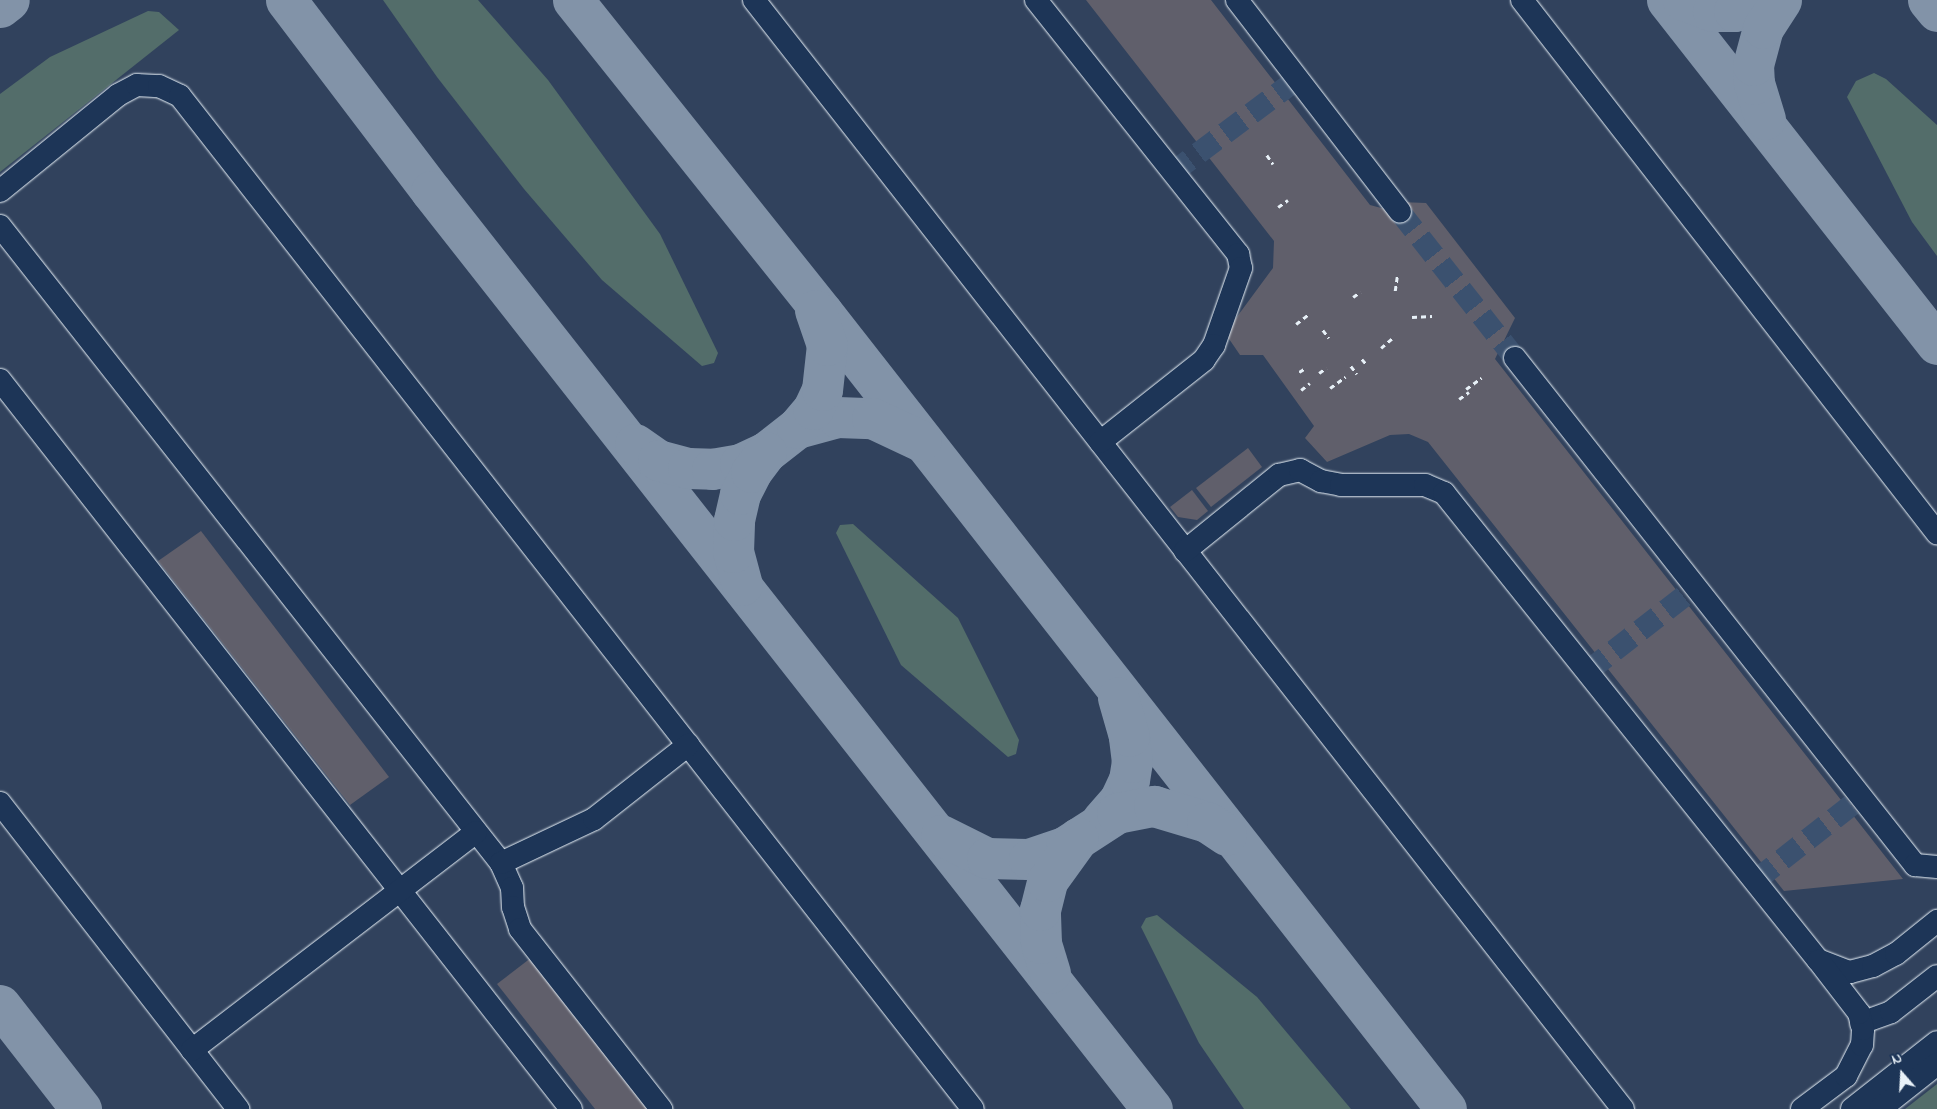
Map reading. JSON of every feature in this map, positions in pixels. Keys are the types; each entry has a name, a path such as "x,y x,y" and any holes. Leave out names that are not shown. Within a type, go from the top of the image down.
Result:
{"lane":[{"path":"754,0 1623,1109"},
{"path":"1036,0 1238,254 1241,268 1214,345 1204,360 1100,442"},
{"path":"1237,0 1400,212"},
{"path":"1522,0 1937,533"},
{"path":"0,191 118,95 137,85 159,86 180,96 973,1109"},
{"path":"0,226 501,863 512,888 513,908 520,929 661,1109"},
{"path":"1515,358 1915,865 1937,867"},
{"path":"0,380 571,1109"},
{"path":"1185,551 1279,476 1300,470 1321,481 1341,485 1425,484 1444,493 1859,1013 1862,1045 1846,1076 1802,1109"},
{"path":"501,863 594,819 688,745"},
{"path":"0,803 238,1109"},
{"path":"192,1050 476,832"},
{"path":"1818,960 1850,972 1873,966 1896,954 1937,921"},
{"path":"1861,1023 1891,1012 1937,976"},
{"path":"1852,1109 1937,1042"},
{"path":"1880,1109 1937,1064"}],"path":[{"path":"1267,156 1273,164"},
{"path":"1278,207 1288,200"},
{"path":"1395,291 1397,276"},
{"path":"1353,297 1360,292"},
{"path":"1296,324 1309,314"},
{"path":"1412,318 1432,316"},
{"path":"1323,330 1329,338"},
{"path":"1380,348 1395,336"},
{"path":"1362,359 1367,365"},
{"path":"1351,366 1357,374"},
{"path":"1319,373 1326,368"},
{"path":"1299,372 1304,369"},
{"path":"1330,388 1345,377"},
{"path":"1459,399 1481,378"},
{"path":"1301,390 1310,383"}],"shaded area":[{"path":"0,0 1937,0 1937,1109 0,1109"}],"green space":[{"path":"383,0 478,0 548,80 660,234 718,353 714,363 702,366 602,280 524,189 437,77"},
{"path":"148,11 159,12 179,30 0,172 0,94 50,57"},
{"path":"1874,73 1886,79 1937,125 1937,256 1912,222 1847,97 1856,81"},
{"path":"853,524 958,618 1019,740 1016,754 1008,757 901,665 836,533 840,525"},
{"path":"1157,915 1257,997 1351,1109 1244,1109 1199,1043 1141,927 1146,918"},
{"path":"1937,1084 1937,1109 1905,1109"}],"building":[{"path":"1086,0 1211,0 1370,205 1385,209 1400,202 1426,203 1515,318 1495,359 1903,879 1784,891 1428,442 1409,434 1390,435 1327,462 1305,438 1314,426 1263,355 1240,355 1225,333 1273,268 1274,241"},
{"path":"1248,448 1262,467 1211,507 1196,488"},
{"path":"1192,490 1208,511 1197,520 1178,517 1170,507"},
{"path":"201,531 389,777 350,805 158,561"},
{"path":"536,954 657,1109 595,1109 497,984"}],"taxiway":[{"path":"0,7 9,0"},
{"path":"286,0 431,191 1152,1109"},
{"path":"573,0 822,312 1446,1109"},
{"path":"1667,0 1937,344"},
{"path":"1683,0 1713,11 1734,11 1779,0"},
{"path":"1765,119 1754,84 1753,65 1763,28 1781,0"},
{"path":"1928,0 1937,11"},
{"path":"635,444 658,460 688,468 712,469 740,464 766,452 797,428 813,409 822,390 827,345 815,310"},
{"path":"797,428 837,417 872,418 921,441"},
{"path":"742,585 733,552 734,520 740,494 751,472 766,452"},
{"path":"1102,820 1120,799 1129,780 1132,762 1129,736 1118,698"},
{"path":"941,835 987,858 1029,859 1066,846 1117,813 1154,806 1207,822 1226,835"},
{"path":"1050,973 1041,943 1040,910 1047,881 1078,838"},
{"path":"0,1005 81,1109"}],"tunnel":[{"path":"1172,173 1297,79"},
{"path":"1400,212 1515,358"},
{"path":"1588,671 1696,587"},
{"path":"1756,880 1862,797"}]}
